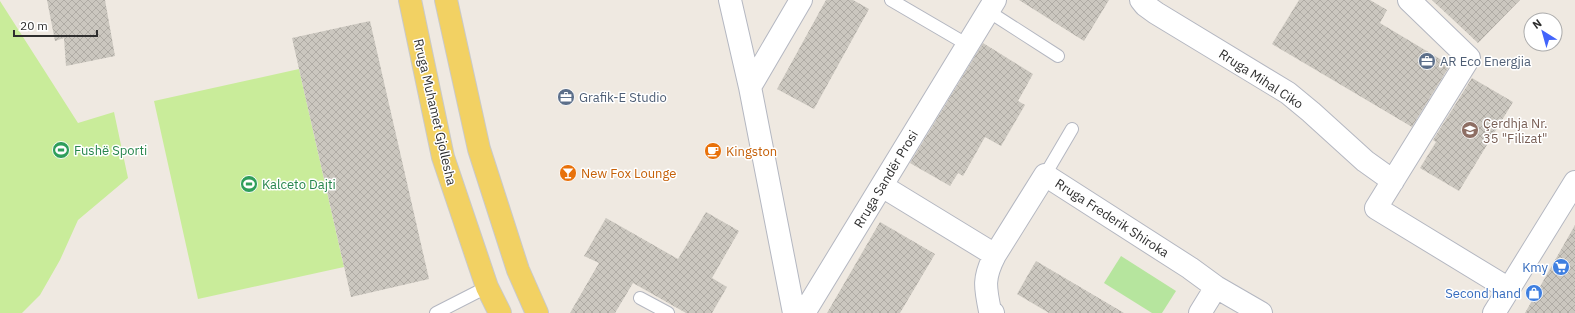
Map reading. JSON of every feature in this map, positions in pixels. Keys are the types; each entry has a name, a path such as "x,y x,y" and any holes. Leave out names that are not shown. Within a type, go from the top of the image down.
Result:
{"main road":[{"name":"Rruga Muhamet Gjollesha","path":"410,0 443,157 487,287 500,313"},
{"path":"446,0 479,149 518,270 537,313"}],"street":[{"path":"730,0 750,87 794,313"},
{"path":"750,87 801,0"},
{"name":"Rruga Mihal Ciko","path":"1141,0 1145,6 1156,13 1288,93 1365,161 1393,181"},
{"path":"1409,0 1469,58 1376,208 1509,289"},
{"name":"Rruga Sandër Prosi","path":"804,313 992,5"},
{"name":"Rruga Frederik Shiroka","path":"993,313 990,311 985,287 989,267 1045,175 1190,268 1216,287 1262,313"},
{"path":"1494,313 1575,182"},
{"path":"882,186 996,255"},
{"path":"1200,313 1216,287"}],"lane":[{"path":"891,0 968,45"},
{"path":"992,5 1058,56"},
{"path":"1045,175 1072,129"},
{"path":"436,313 487,287"},
{"path":"640,298 668,313"}],"green space":[{"name":"Fushë Sporti","path":"0,1 78,123 114,112 128,178 78,220 60,260 40,295 22,313 0,313"},
{"name":"Kalceto Dajti","path":"299,69 344,267 198,299 154,101"},
{"path":"1121,256 1176,291 1162,313 1152,313 1104,283"}],"building":[{"path":"47,0 105,0 115,56 66,66 64,38 55,41"},
{"path":"826,0 853,0 869,9 814,109 777,89"},
{"path":"1019,0 1109,0 1084,41"},
{"path":"1299,0 1370,0 1387,10 1380,23 1450,65 1412,127 1272,44"},
{"path":"1432,0 1520,0 1478,43"},
{"path":"370,21 429,279 351,297 292,38"},
{"path":"983,43 1033,74 1018,101 1025,105 1001,146 985,137 963,176 958,173 950,186 910,163"},
{"name":"Çerdhja Nr. 35 \"Filizat\"","path":"1472,78 1513,102 1459,191 1420,168 1436,142 1433,140"},
{"path":"706,212 739,231 712,278 727,287 712,313 686,313 633,283 615,313 570,313 599,263 584,256 606,218 678,259"},
{"path":"880,222 935,254 900,313 827,313"},
{"path":"1575,225 1575,313 1525,313"},
{"path":"1036,261 1124,313 1049,313 1017,294"}],"place":[{"name":"AR Eco Energjia","path":"1427,61"},
{"name":"Grafik-E Studio","path":"566,97"},
{"name":"Çerdhja Nr. 35 \"Filizat\"","path":"1470,130"},
{"name":"Fushë Sporti","path":"61,150"},
{"name":"Kingston","path":"713,151"},
{"name":"New Fox Lounge","path":"568,173"},
{"name":"Kalceto Dajti","path":"249,184"},
{"name":"Kmy","path":"1561,267"},
{"name":"Second hand","path":"1534,293"}]}
